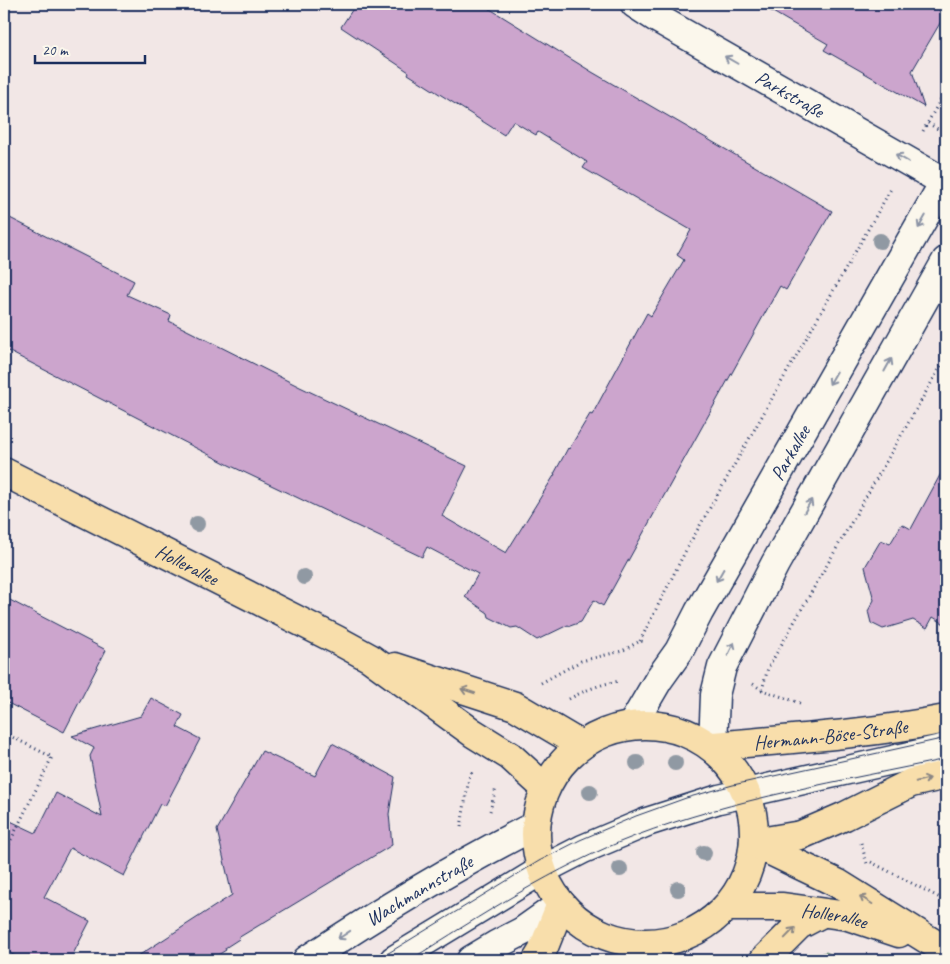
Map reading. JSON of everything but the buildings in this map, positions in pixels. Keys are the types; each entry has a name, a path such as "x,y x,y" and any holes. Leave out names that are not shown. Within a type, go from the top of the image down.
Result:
{"main road":[{"name":"Hollerallee","path":"4,472 370,658 473,733 510,756 545,788"},
{"name":"Hollerallee","path":"370,658 515,706 581,745"},
{"name":"Hermann-Böse-Straße","path":"713,746 849,735 946,720"},
{"path":"632,725 655,725 682,732 713,746 742,784 749,801 754,843 748,869 727,907 694,931 666,941 623,952 583,923 561,904 542,870 536,843 536,826 545,788 559,767 581,745 611,730 632,725"},
{"path":"754,843 801,835 845,816 911,783 946,775"},
{"name":"Hollerallee","path":"754,843 863,898 941,948"},
{"path":"537,960 561,904"},
{"name":"Hollerallee","path":"727,907 783,907 848,916 941,948"},
{"path":"764,960 799,924 822,913"}],"street":[{"name":"Parkstraße","path":"635,4 907,161 946,181"},
{"name":"Parkallee","path":"632,725 659,679 679,651 699,612 946,181"},
{"name":"Parkallee","path":"713,746 715,695 722,667 775,564 946,261"},
{"path":"849,735 883,751 904,756"},
{"path":"394,960 542,870 583,849 647,822 746,792 946,748"},
{"path":"870,803 904,756"},
{"name":"Wachmannstraße","path":"307,960 368,919 489,849 536,826"},
{"path":"471,960 496,944 522,931 561,904"}],"path":[{"path":"640,641 686,550 946,90"},
{"path":"928,123 946,134"},
{"path":"803,704 762,690 768,668 946,358"},
{"path":"539,720 559,704 582,691 607,683 633,678 659,679"},
{"path":"4,732 52,757 4,854"},
{"path":"489,849 492,801 496,785 510,756"}],"green space":[{"path":"826,952 842,960 797,960"}],"tram line":[{"path":"377,960 539,861 580,840 636,816 686,798 733,785 946,738"},
{"path":"410,960 491,909 547,877 605,848 635,836 711,811 789,791 946,759"}]}
